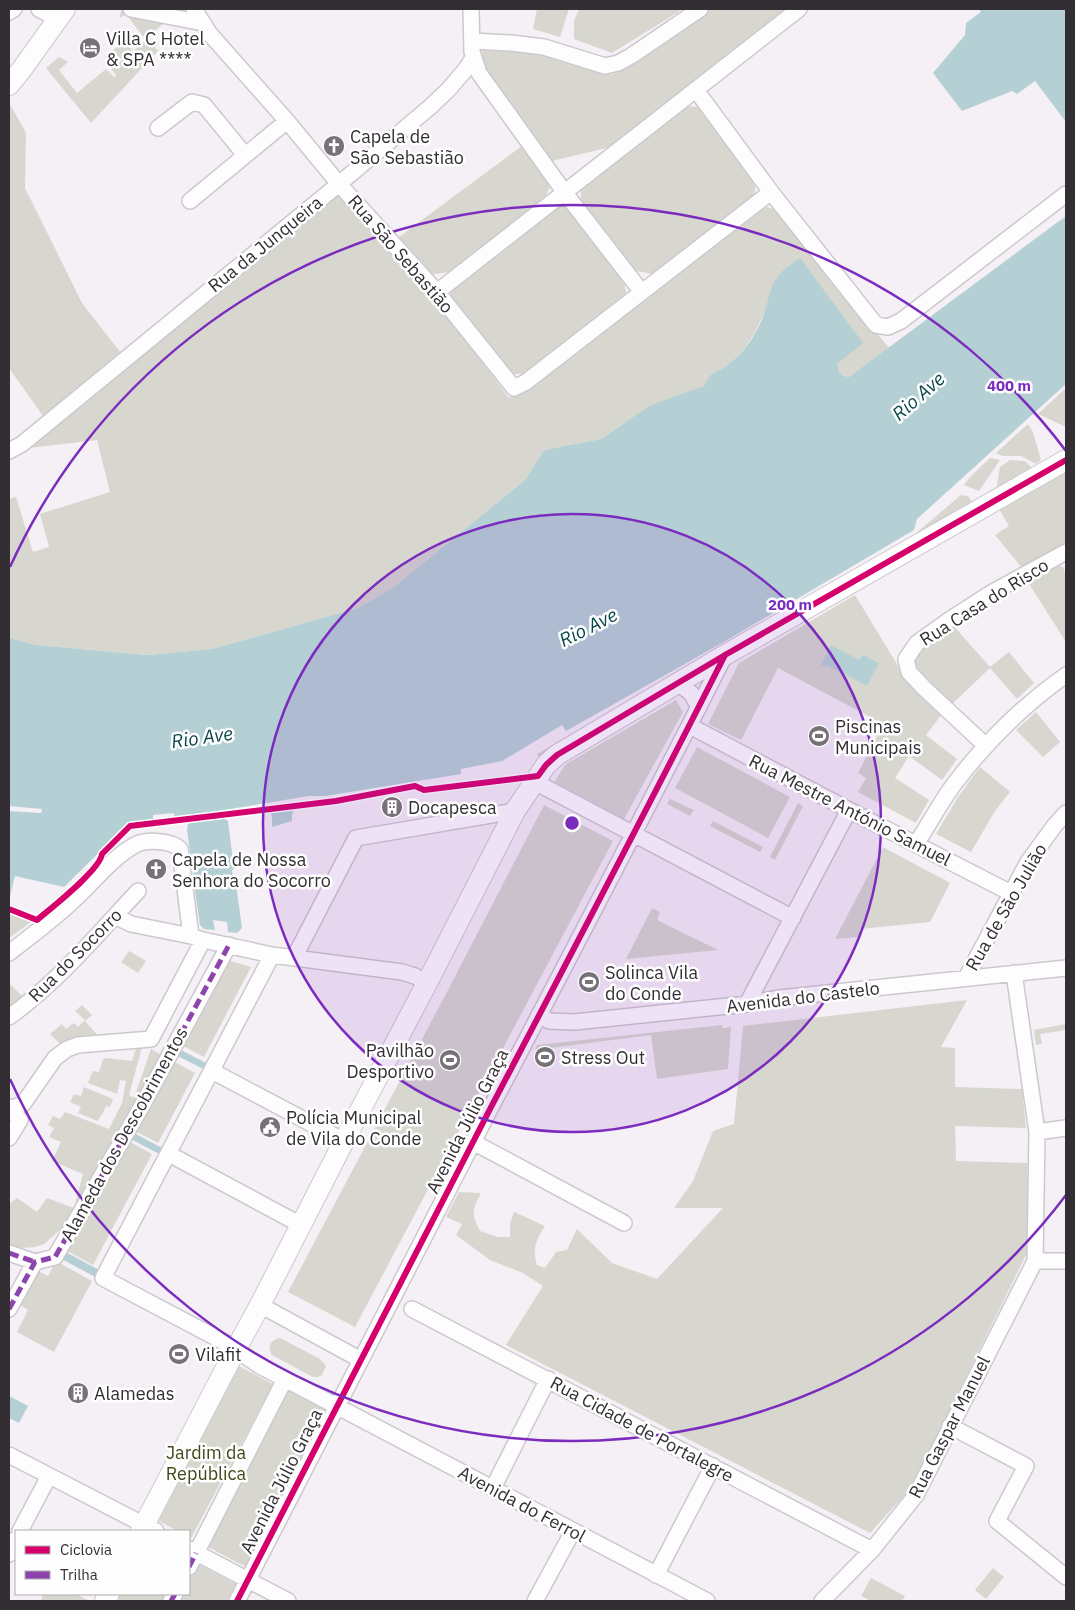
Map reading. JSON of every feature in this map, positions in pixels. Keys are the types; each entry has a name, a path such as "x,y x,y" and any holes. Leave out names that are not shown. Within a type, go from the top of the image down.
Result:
{"main road":[{"path":"9,85 22,70 61,14"},
{"path":"147,1529 236,1349 260,1306 515,811 546,765 557,755 677,683 1066,460"}],"street":[{"path":"9,12 14,9"},
{"path":"39,9 61,14"},
{"path":"131,9 203,23"},
{"name":"Rua São Sebastião","path":"194,9 210,34 287,121 339,184 436,292 514,388 526,382 641,291"},
{"path":"471,9 473,58 479,73 565,193 641,291 770,192"},
{"path":"472,41 544,47 605,66 618,63 632,56 700,9"},
{"path":"436,292 799,9"},
{"name":"Rua da Junqueira","path":"9,451 22,444 339,184 448,90 473,58"},
{"path":"696,90 770,192 876,325 888,327 901,321 1066,194"},
{"path":"158,128 192,102 204,105 245,156"},
{"path":"190,200 287,121"},
{"name":"Rua Casa do Risco","path":"985,745 909,672 906,659 917,643 949,620 991,593 1066,552"},
{"name":"Avenida Júlio Graça","path":"237,1601 725,656"},
{"path":"916,844 956,780 985,745 1014,716 1066,676"},
{"path":"677,683 691,693 699,707"},
{"name":"Rua Mestre António Samuel","path":"690,726 849,810 1011,892"},
{"path":"535,782 793,918"},
{"path":"747,1004 849,810"},
{"path":"294,958 356,838 515,811"},
{"name":"Rua de São Julião","path":"966,978 1028,862 1066,813"},
{"path":"9,953 75,899 119,856 137,844 144,842 171,843 180,849 197,938 151,1039 78,1045 67,1048 55,1058 23,1104 9,1108 20,1120 9,1138"},
{"name":"Rua do Socorro","path":"9,1017 56,980 138,891"},
{"path":"114,916 131,924 272,955 402,972 415,976 427,983"},
{"name":"Alameda dos Descobrimentos","path":"35,1262 55,1258 143,1104 229,945"},
{"path":"272,955 169,1154 301,1225"},
{"name":"Avenida do Castelo","path":"540,1016 549,1021 575,1022 747,1004 779,998 1066,968"},
{"path":"1014,973 1037,1132 1035,1260 1066,1261"},
{"path":"212,1072 344,1140"},
{"path":"1037,1132 1066,1128"},
{"path":"473,1142 624,1223"},
{"name":"Avenida Júlio Graça","path":"169,1154 103,1278 236,1349 260,1366 285,1380 337,1406"},
{"path":"9,1253 35,1262 9,1309"},
{"name":"Rua Gaspar Manuel","path":"822,1601 872,1550 916,1495 1035,1260"},
{"path":"260,1306 361,1360"},
{"name":"Rua Cidade de Portalegre","path":"412,1308 872,1550"},
{"path":"492,1488 548,1379"},
{"path":"192,1551 285,1380"},
{"name":"Avenida do Ferrol","path":"337,1406 698,1599"},
{"path":"950,1426 1026,1466 997,1521 1066,1578"},
{"path":"9,1455 147,1529"},
{"path":"656,1575 713,1466"},
{"path":"21,1530 49,1476"},
{"path":"535,1601 573,1531"},
{"path":"9,1554 15,1541"},
{"name":"Avenida Júlio Graça","path":"192,1551 248,1580"},
{"path":"248,1580 288,1601"}],"green space":[{"path":"537,9 569,9 560,37 533,29"},
{"path":"579,9 683,9 612,53 574,39 574,21"},
{"path":"711,9 785,9 615,146 552,161 532,138 485,69 481,46 562,56 613,74"},
{"path":"121,10 169,19 145,39 126,14 120,18"},
{"path":"148,39 158,51 91,123 46,68 59,57 68,62 59,70 77,93 106,69 114,77 116,75 111,69"},
{"path":"124,41 132,50 112,66 105,57"},
{"path":"10,104 26,133 25,188 82,303 121,353 43,416 9,368"},
{"path":"686,106 700,107 756,183 754,196 653,274 637,271 581,204 581,186"},
{"path":"523,145 551,184 545,198 449,272 428,275 399,237"},
{"path":"334,195 348,199 434,298 509,398 763,206 778,210 889,348 849,377 841,375 838,363 764,313 743,350 720,370 710,375 705,386 678,397 620,426 601,439 544,450 525,480 395,586 358,608 212,649 148,655 36,645 9,638 9,499 16,497 33,552 49,547 40,514 110,492 97,440 29,448"},
{"path":"566,203 623,276 626,292 622,299 525,374 507,374 449,300 453,284 551,208"},
{"path":"1066,388 1066,427 1038,414"},
{"path":"1028,424 1033,432 1041,460 1036,464 1021,456 1003,456 996,453"},
{"path":"990,458 1000,460 979,491 964,485 970,477"},
{"path":"1010,460 1025,461 1032,468 996,491 1000,467"},
{"path":"1066,468 1066,546 1022,568 995,535 1009,526 997,505"},
{"path":"961,495 968,496 974,505 541,760 537,754 915,534"},
{"path":"1055,564 1063,567 1066,575 1066,642 1026,579"},
{"path":"855,595 909,684 942,714 926,735 957,759 942,780 909,756 895,778 929,800 916,823 858,792 866,778 858,773 883,724 778,668 741,740 708,724 739,663"},
{"path":"952,624 990,667 1009,652 1034,683 1017,699 990,668 950,706 914,671 911,658 919,646"},
{"path":"676,700 683,712 624,819 554,782 566,764"},
{"path":"1036,712 1060,742 1043,757 1016,730"},
{"path":"697,747 790,797 768,838 675,788"},
{"path":"980,767 1010,792 995,811 971,852 936,834 958,797"},
{"path":"670,799 694,810 690,816 667,804"},
{"path":"798,803 803,806 775,860 770,857"},
{"path":"544,805 613,841 355,1327 288,1292"},
{"path":"713,821 763,847 760,852 710,826"},
{"path":"883,847 950,883 930,922 860,929 860,937 835,939"},
{"path":"652,908 660,912 657,920 718,950 626,959"},
{"path":"9,912 31,922 9,938"},
{"path":"129,951 146,961 138,973 121,962"},
{"path":"224,959 251,967 204,1057 179,1044"},
{"path":"9,983 26,1000 9,1010"},
{"path":"967,1000 941,1047 955,1048 955,1087 1022,1089 1026,1128 955,1126 956,1161 1027,1163 1032,1243 911,1488 870,1533 506,1345 543,1286 523,1273 490,1260 456,1235 462,1224 446,1217 459,1192 481,1193 474,1212 480,1231 498,1237 510,1237 510,1224 514,1212 545,1226 536,1245 537,1265 545,1268 556,1252 567,1250 577,1229 612,1263 657,1279 723,1208 674,1208 693,1181 713,1131 734,1124 743,1026"},
{"path":"82,1005 92,1015 85,1021 101,1039 62,1046 50,1034 62,1024 66,1029 74,1023 78,1027 85,1020 75,1011"},
{"path":"1066,1024 1066,1030 1040,1034 1042,1044 1036,1045 1034,1030"},
{"path":"722,1025 723,1028 731,1027 728,1069 657,1079 651,1035 535,1050 537,1045"},
{"path":"137,1046 142,1047 129,1095 134,1098 151,1049 165,1057 70,1221 44,1244 20,1248 9,1246 9,1204 17,1198 37,1212 47,1198 74,1208 83,1174 52,1161 61,1142 49,1137 54,1128 48,1125 53,1116 60,1119 65,1112 109,1129 122,1103 126,1081 120,1080 117,1094 88,1083 93,1071 99,1072 103,1059 132,1061"},
{"path":"171,1060 195,1073 158,1143 133,1130"},
{"path":"84,1087 113,1099 110,1107 106,1106 98,1121 78,1113 81,1107 70,1102 74,1094 81,1096"},
{"path":"125,1139 152,1154 93,1265 66,1250"},
{"path":"56,1261 92,1281 54,1352 17,1332 28,1310 20,1305 38,1271 48,1276"},
{"path":"280,1338 320,1359 326,1366 322,1375 313,1377 272,1355 270,1344"},
{"name":"Jardim da República","path":"233,1363 273,1384 191,1538 190,1530 176,1530 151,1517"},
{"name":"Jardim da República","path":"288,1390 327,1410 246,1567 208,1547"},
{"path":"196,1563 236,1584 227,1601 177,1601 180,1595 190,1595 190,1575"},
{"path":"993,1568 1004,1577 986,1599 975,1590"},
{"path":"871,1578 905,1596 902,1601 871,1601 861,1596"},
{"path":"43,1595 77,1595 90,1601 40,1601"},
{"path":"115,1595 168,1595 165,1601 111,1601"}],"water":[{"path":"979,9 1066,9 1066,122 1035,81 1017,94 1012,91 962,111 933,73 965,35 966,23 981,12"},
{"name":"Rio Ave","path":"1066,216 1066,384 917,519 914,530 722,643 566,731 562,725 502,761 461,769 461,774 325,796 309,796 175,818 174,813 153,815 153,820 130,822 64,887 15,876 9,900 9,811 41,813 42,809 9,806 9,638 36,645 148,655 212,649 358,608 395,586 525,480 544,450 601,439 651,405 704,386 710,375 729,364 755,334 764,314 771,288 777,277 800,258 863,343 838,363 840,373 843,376 849,377"},
{"path":"831,645 859,660 863,655 879,663 867,686 826,665 825,667 821,665"},
{"path":"296,806 292,814 292,821 272,827 272,816 269,811"},
{"path":"221,817 228,821 234,869 232,870 233,877 235,877 242,928 237,933 228,932 227,922 213,920 215,930 204,929 200,925 194,884 196,883 195,875 193,875 187,830 188,824 193,821"},
{"path":"177,1048 210,1065 207,1071 174,1054"},
{"path":"132,1132 166,1150 163,1156 129,1138"},
{"path":"62,1250 101,1271 97,1278 58,1257"},
{"path":"9,1396 28,1406 19,1423 9,1418"}],"marked path":[{"path":"9,1309 35,1262 55,1257 143,1104 229,945"},
{"path":"9,1253 35,1262"},
{"path":"190,1565 196,1553"},
{"path":"171,1601 174,1595"}],"cycle path":[{"path":"9,909 37,920 84,879 99,861 102,854 130,826 336,801 415,786 424,790 538,776 557,755 725,655 1066,460"},
{"path":"237,1601 725,655"}],"place":[{"name":"Villa C Hotel & SPA ****","path":"90,48"},
{"name":"Capela de São Sebastião","path":"334,146"},
{"name":"Piscinas Municipais","path":"819,736"},
{"name":"Docapesca","path":"392,807"},
{"name":"Capela de Nossa Senhora do Socorro","path":"156,869"},
{"name":"Solinca Vila do Conde","path":"589,982"},
{"name":"Stress Out","path":"545,1057"},
{"name":"Pavilhão Desportivo","path":"450,1060"},
{"name":"Polícia Municipal de Vila do Conde","path":"270,1127"},
{"name":"Vilafit","path":"179,1354"},
{"name":"Alamedas","path":"78,1393"}]}
